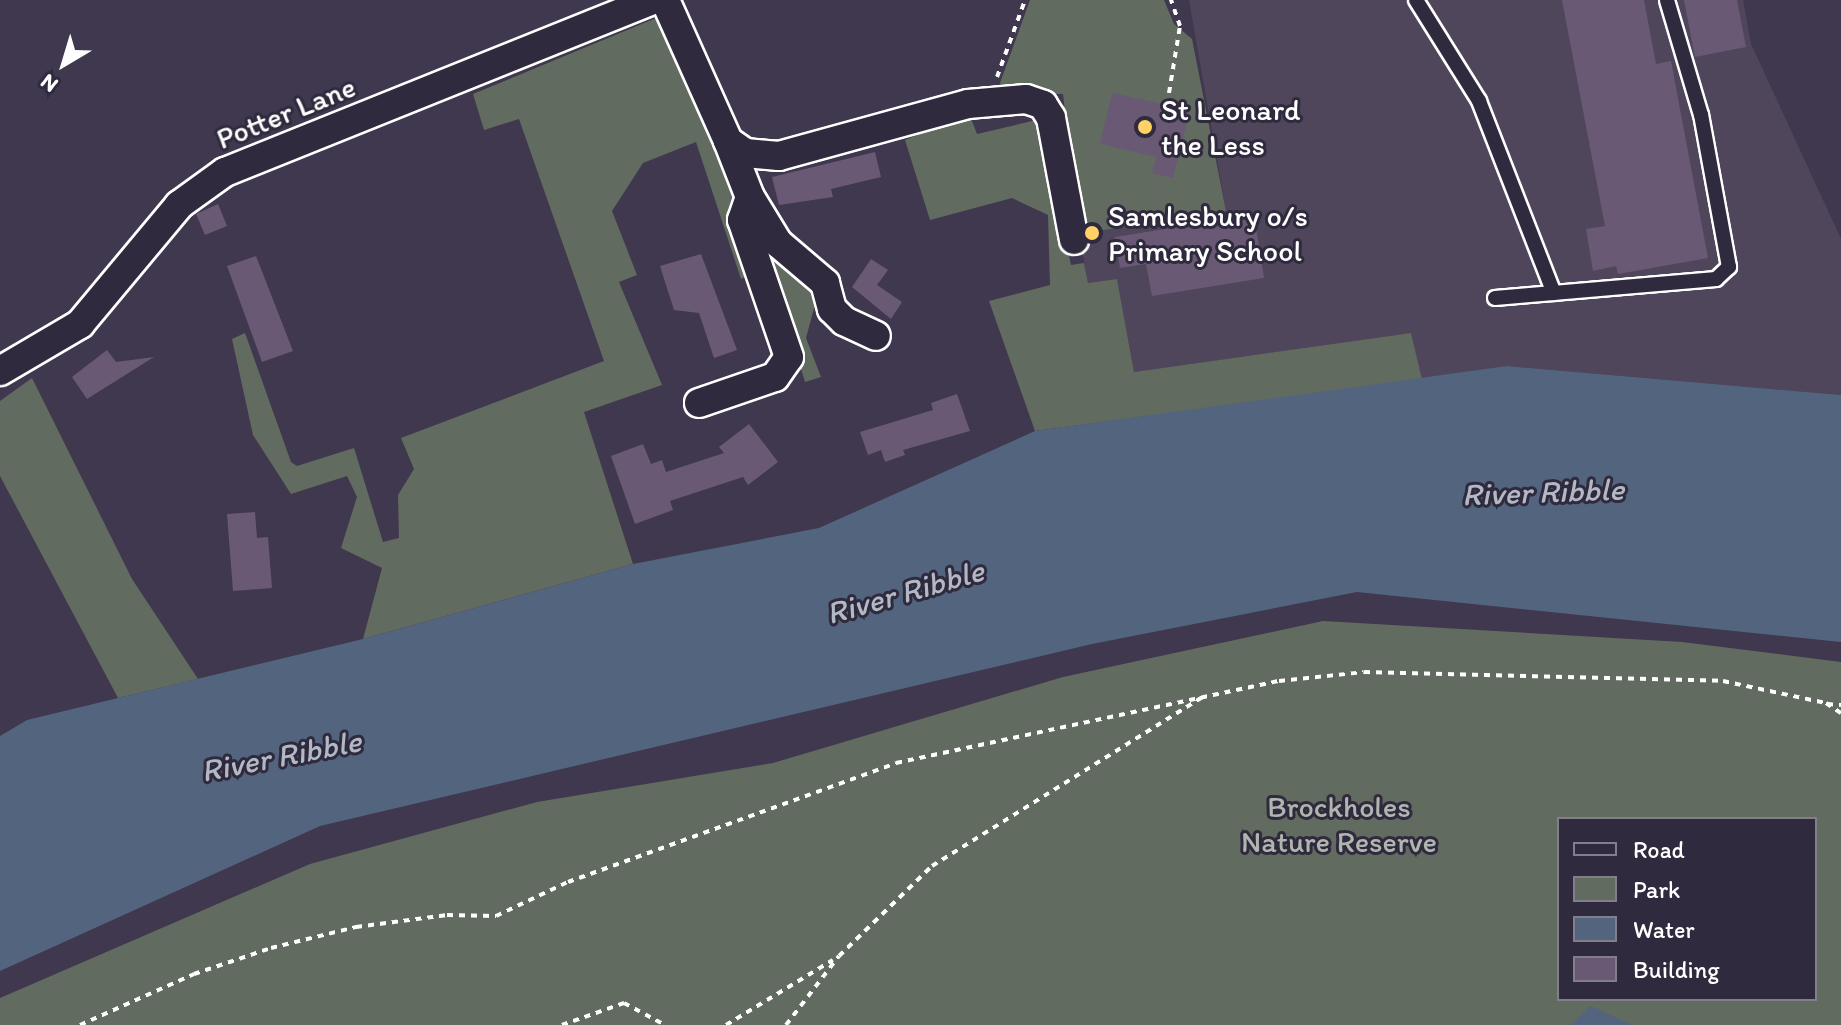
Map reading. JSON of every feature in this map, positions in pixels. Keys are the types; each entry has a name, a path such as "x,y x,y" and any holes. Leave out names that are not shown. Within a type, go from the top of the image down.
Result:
{"street":[{"name":"Potter Lane","path":"0,371 80,324 179,205 225,172 653,0"},
{"path":"665,0 750,197 789,257 825,283 832,309 876,336"},
{"path":"728,141 745,153 779,156 987,103 1026,99 1043,105 1051,118 1074,240"},
{"path":"699,403 775,377 789,357 742,220 750,197"}],"lane":[{"path":"1416,0 1479,101 1554,293"},
{"path":"1495,298 1716,279 1729,267 1701,115 1667,0"}],"path":[{"path":"987,103 1025,0"},
{"path":"1169,93 1180,26 1171,0"},
{"path":"80,1025 194,974 271,948 356,927 447,915 496,916 568,882 896,763 1204,696 1364,672 1723,681 1841,705"},
{"path":"786,1025 839,956 932,866 1204,696"},
{"path":"1826,703 1841,713"},
{"path":"726,1025 839,956"},
{"path":"562,1025 624,1003 665,1025"}],"shaded area":[{"path":"1189,0 1743,0 1751,44 1841,239 1841,395 1508,366 1422,379 1411,333 1134,372 1117,279 1088,283 1079,234 1226,211"}],"green space":[{"path":"1030,0 1164,0 1174,24 1192,39 1226,211 1079,234 1063,94 996,94"},
{"path":"661,16 738,197 750,274 741,279 696,142 643,163 612,211 637,275 619,282 662,385 584,412 633,564 363,639 382,568 341,548 357,497 347,476 291,494 253,435 232,339 245,333 291,462 297,466 354,448 383,542 399,538 398,495 414,469 401,438 604,361 519,119 484,130 473,94"},
{"path":"969,113 977,134 1041,119 1071,265 1084,263 1088,283 1117,279 1134,372 1411,333 1422,379 1035,431 989,301 1050,285 1048,215 1012,198 930,220 905,140"},
{"path":"778,258 819,290 806,338 821,377 805,382 769,262"},
{"path":"32,378 132,579 198,679 118,698 0,476 0,401"},
{"name":"Brockholes Nature Reserve","path":"1323,621 1682,642 1841,662 1841,1025 0,1025 0,998 310,864 537,802 773,763 1063,677"}],"water":[{"name":"River Ribble","path":"1507,366 1841,395 1841,642 1357,592 1092,644 320,826 0,971 0,736 27,720 363,639 633,564 819,528 1035,431"},
{"path":"1591,1006 1632,1025 1570,1025"}],"building":[{"path":"1562,0 1644,0 1656,64 1671,61 1708,258 1618,274 1616,266 1593,271 1586,229 1605,226"},
{"path":"1684,0 1737,0 1746,47 1695,57"},
{"name":"St Leonard the Less","path":"1112,93 1190,110 1173,178 1152,173 1156,157 1100,144"},
{"path":"875,152 881,177 831,189 833,197 779,205 772,177"},
{"path":"218,204 227,226 205,235 196,214"},
{"path":"1254,215 1264,278 1152,296 1146,264 1120,268 1115,237"},
{"path":"701,254 737,350 714,358 699,313 674,310 660,266"},
{"path":"256,256 293,351 262,362 227,266"},
{"path":"871,259 888,270 877,285 902,302 891,319 852,287"},
{"path":"107,350 116,362 154,357 87,399 72,377"},
{"path":"957,394 970,431 903,450 905,455 885,462 881,450 868,455 860,432 933,410 931,403"},
{"path":"749,424 778,462 748,485 743,477 670,501 673,510 635,524 611,456 643,444 651,464 662,460 666,472 724,453 719,447"},
{"path":"255,512 257,538 268,537 272,588 233,591 227,514"}],"place":[{"name":"St Leonard the Less","path":"1145,127"},
{"name":"Samlesbury o/s Primary School","path":"1092,233"}]}
